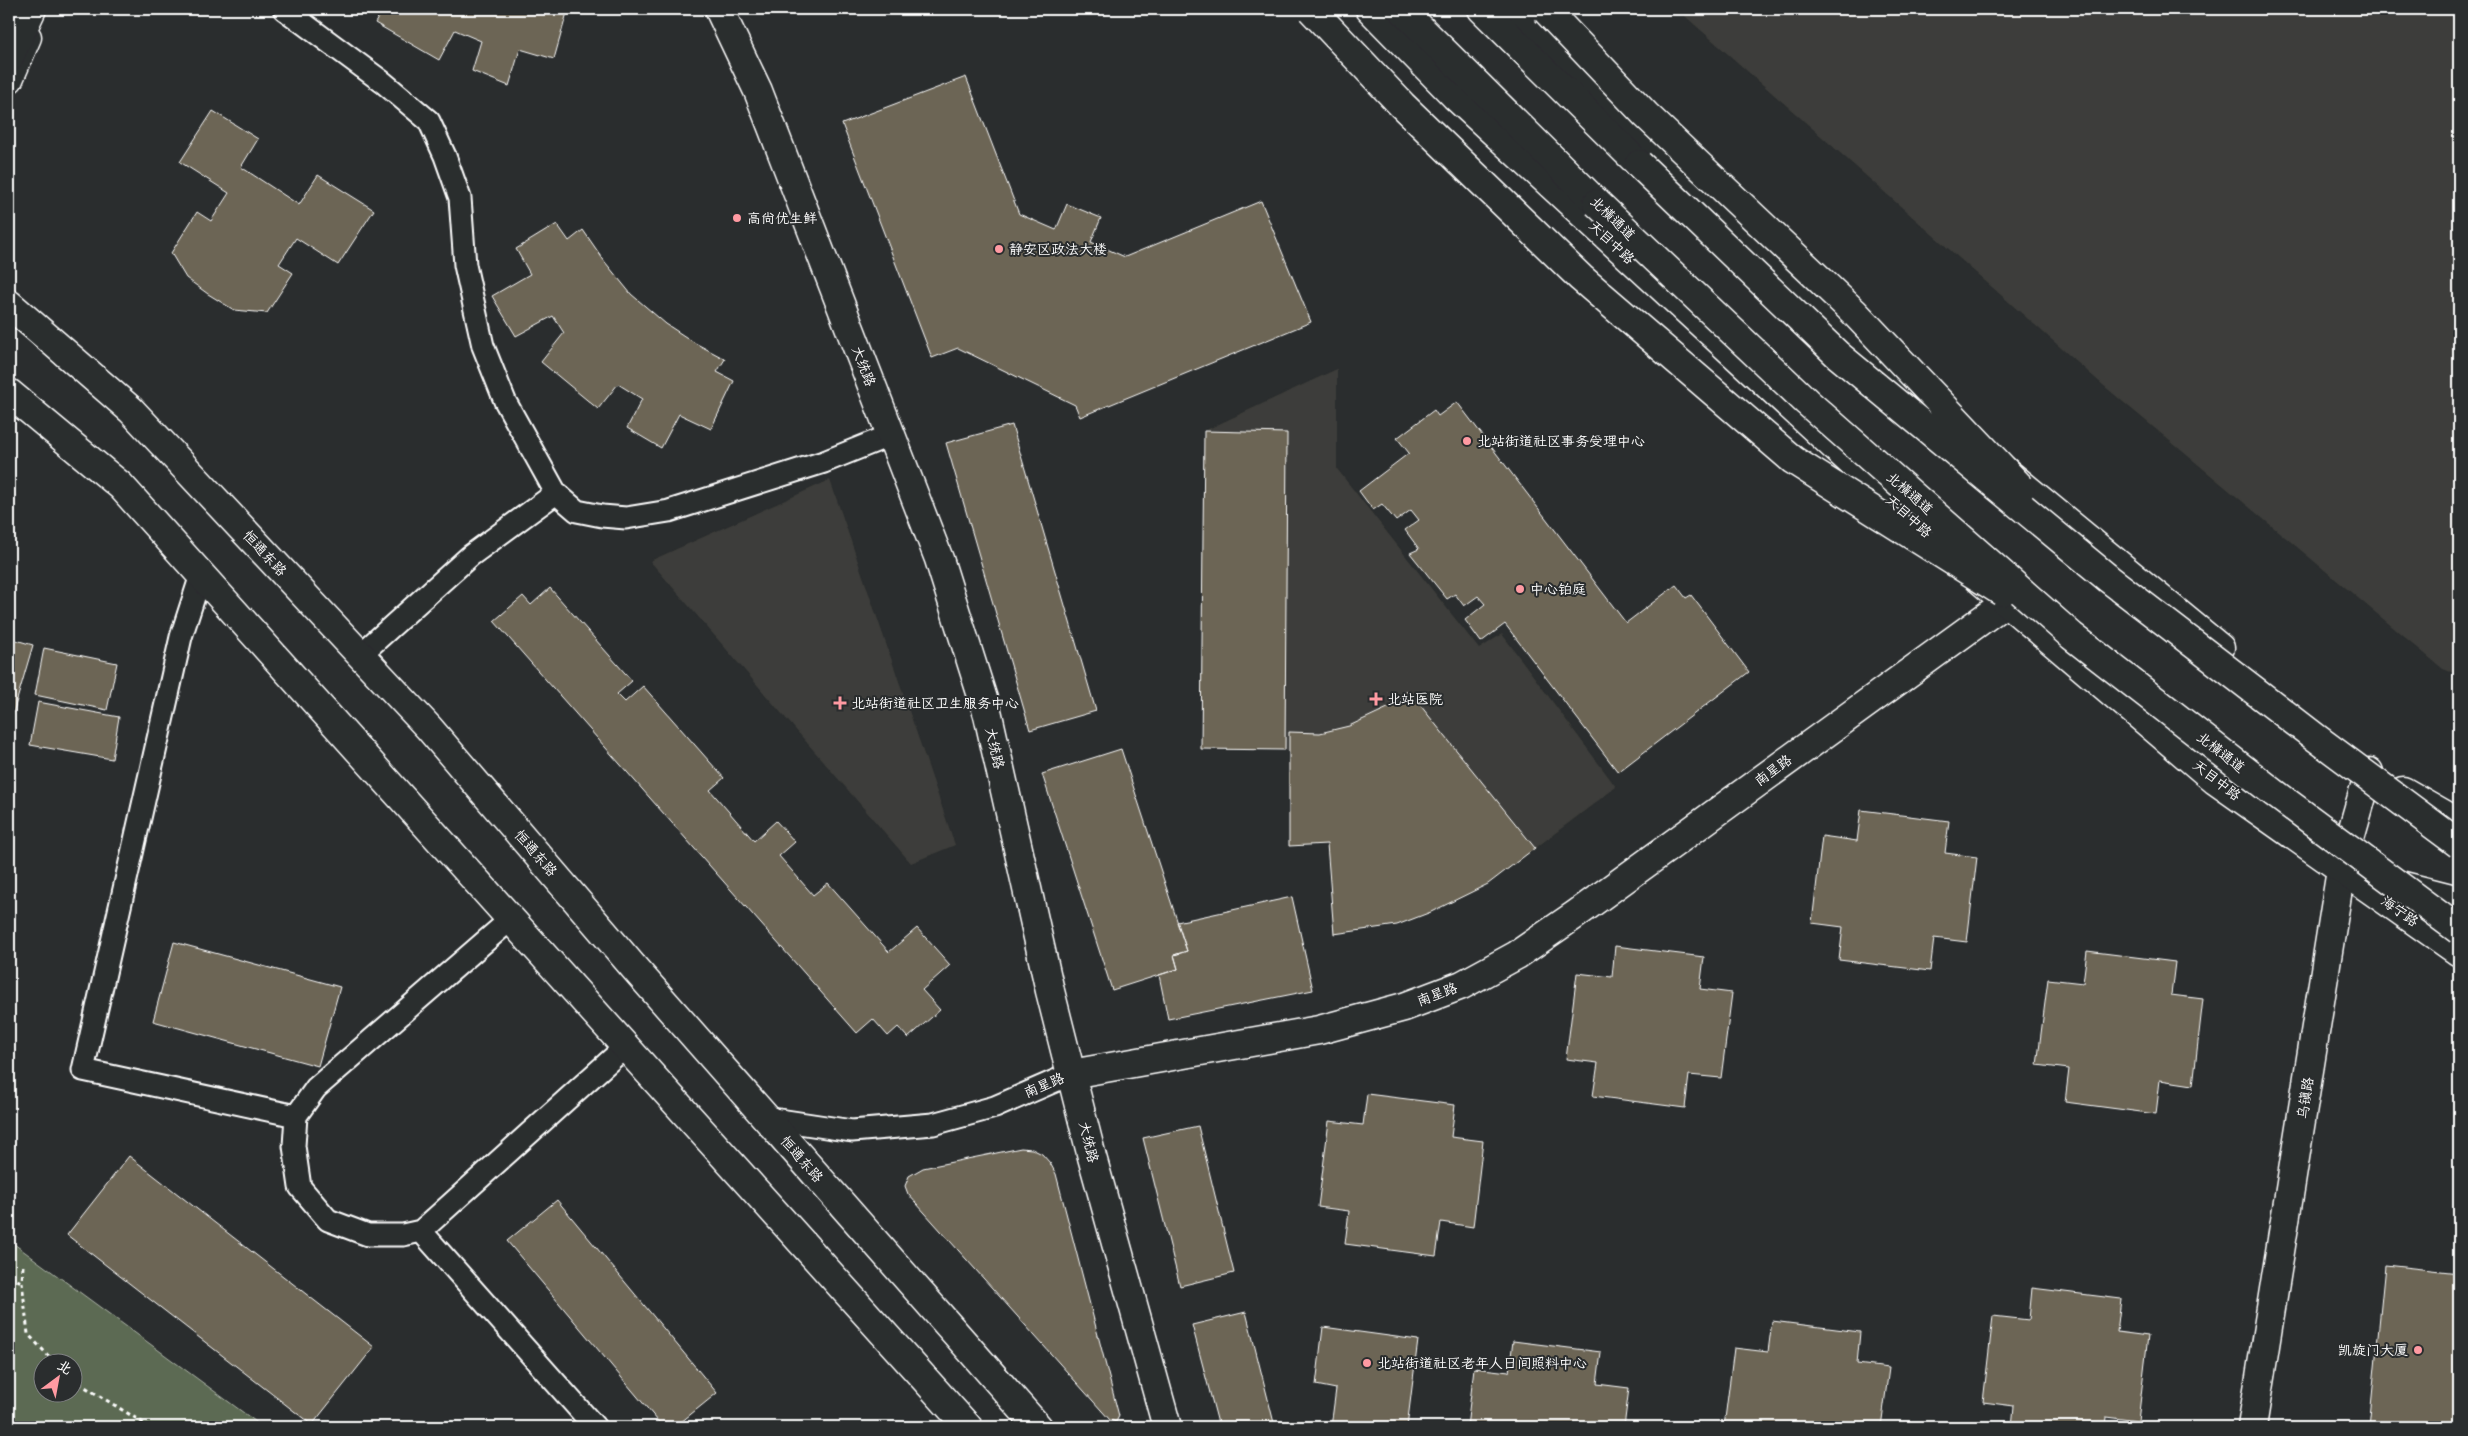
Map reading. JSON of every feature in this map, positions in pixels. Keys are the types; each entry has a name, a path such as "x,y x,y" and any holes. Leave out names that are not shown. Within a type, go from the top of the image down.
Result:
{"main road":[{"path":"9,58 32,9"},
{"path":"9,79 39,9"},
{"name":"大统路","path":"723,9 758,91 939,559 988,716 1050,991 1167,1427"},
{"path":"1311,9 1402,105 1581,278 1793,460 2072,636"},
{"name":"天目中路","path":"1370,9 1477,116 2005,603 2215,780 2341,870 2459,900"},
{"name":"北横通道","path":"1401,9 1597,203 1808,402 2072,636 2273,792 2459,930"},
{"path":"1482,9 1639,164 1838,355 2109,579 2315,737 2459,844"},
{"path":"1518,9 1746,239 1885,371 2369,772 2459,823"},
{"path":"1545,9 1646,115 1854,312 2109,579"},
{"name":"恒通东路","path":"9,304 131,410 429,728 636,970 1038,1427"},
{"path":"9,393 121,486 968,1427"},
{"name":"南星路","path":"1071,1074 1319,1030 1404,1007 1462,985 1516,955 1575,915 2005,603"},
{"path":"2369,772 2459,811"},
{"name":"乌镇路","path":"2252,1427 2341,870 2369,772"},
{"name":"海宁路","path":"2341,870 2459,952"}],"lane":[{"path":"284,9 384,83 429,121 445,156 460,198 465,265 482,346 505,401 556,493 577,511 626,518 669,511 824,462 891,435"},
{"path":"360,655 470,556 556,493"},
{"path":"201,575 181,637 83,1070 296,1116"},
{"path":"511,919 316,1088 296,1116 294,1146 300,1187 328,1220 368,1235 403,1235 421,1231 625,1047"},
{"name":"南星路","path":"766,1118 852,1131 933,1124 995,1106 1071,1074"},
{"path":"421,1231 595,1427"}],"path":[{"path":"23,1266 22,1282 28,1334 47,1354"},
{"path":"9,1278 22,1282"},
{"path":"82,1385 150,1427"}],"shaded area":[{"path":"1677,9 2459,9 2459,675 2443,669 2103,385"},
{"name":"北站医院","path":"1337,369 1337,469 1479,649 1502,634 1616,787 1488,884 1431,912 1397,925 1334,934 1327,844 1289,846 1288,750 1201,749 1204,431"},
{"name":"北站街道社区卫生服务中心","path":"830,480 955,845 911,863 650,561"}],"green space":[{"path":"9,1241 10,1241 263,1427 9,1427"}],"building":[{"path":"383,9 568,9 554,59 520,49 509,86 472,71 481,41 455,30 439,60 375,23"},
{"name":"静安区政法大楼","path":"966,77 1019,214 1056,230 1067,204 1101,218 1091,242 1125,257 1261,201 1311,322 1080,417 1075,405 958,348 932,358 842,124"},
{"path":"213,111 258,139 241,167 299,205 318,175 374,210 338,265 296,238 279,264 293,273 267,313 234,310 208,294 186,278 171,253 197,212 211,221 229,193 180,162"},
{"path":"557,224 569,241 583,230 605,262 631,294 666,324 695,343 725,359 717,372 734,381 711,429 679,414 661,448 627,428 642,399 618,384 598,409 541,362 564,333 553,316 516,336 492,296 530,274 516,249"},
{"name":"中心铂庭","path":"1457,402 1626,623 1676,585 1686,598 1691,595 1749,672 1618,772 1505,624 1481,642 1465,620 1485,604 1478,596 1464,606 1455,594 1447,599 1410,553 1419,549 1405,530 1419,520 1411,510 1396,521 1382,504 1373,510 1359,491 1409,453 1397,438 1434,410 1438,416"},
{"path":"1012,425 1096,711 1030,730 946,443"},
{"path":"1204,431 1287,433 1285,750 1201,749"},
{"path":"550,588 632,681 617,694 625,702 643,686 724,778 710,790 754,841 776,821 795,842 779,856 813,895 828,883 889,952 917,928 950,965 922,990 940,1010 908,1038 898,1027 888,1036 873,1019 857,1033 494,621 523,596 531,605"},
{"path":"9,638 33,645 9,727"},
{"path":"44,648 117,663 107,710 35,695"},
{"path":"1408,690 1535,848 1488,884 1431,912 1397,925 1334,934 1327,844 1289,846 1289,732 1320,733 1349,726 1392,706"},
{"path":"38,702 119,717 112,759 30,745"},
{"path":"1121,749 1187,951 1174,955 1178,969 1112,990 1042,774"},
{"path":"1861,810 1949,821 1945,853 1977,857 1967,942 1934,938 1930,971 1839,960 1843,927 1812,923 1822,836 1857,841"},
{"path":"1292,897 1313,990 1168,1019 1159,975 1178,969 1174,955 1187,951 1177,922"},
{"path":"174,942 340,987 318,1066 153,1021"},
{"path":"1615,946 1704,957 1700,989 1732,993 1721,1078 1689,1075 1685,1108 1593,1096 1598,1063 1566,1059 1577,973 1612,977"},
{"path":"2087,951 2175,962 2171,995 2203,999 2193,1085 2160,1080 2156,1114 2065,1102 2069,1069 2037,1065 2048,979 2083,983"},
{"path":"1367,1094 1455,1105 1451,1137 1483,1141 1473,1227 1441,1222 1436,1256 1345,1244 1349,1211 1318,1207 1329,1121 1363,1125"},
{"path":"1198,1126 1234,1273 1180,1286 1143,1138"},
{"path":"1021,1148 1032,1149 1042,1154 1056,1174 1119,1416 1116,1422 1110,1420 908,1194 905,1186 909,1176 923,1168"},
{"path":"129,1156 374,1347 312,1425 67,1235"},
{"path":"557,1200 717,1393 675,1427 663,1427 507,1241"},
{"name":"凯旋门大厦","path":"2385,1265 2459,1273 2459,1427 2369,1427"},
{"path":"2032,1288 2121,1299 2117,1332 2148,1336 2138,1421 2106,1417 2105,1427 2012,1427 2014,1406 1983,1402 1993,1316 2029,1320"},
{"path":"1246,1312 1275,1427 1219,1427 1192,1325"},
{"path":"1772,1321 1860,1332 1857,1364 1889,1368 1881,1427 1724,1427 1734,1348 1768,1352"},
{"name":"北站街道社区老年人日间照料中心","path":"1323,1327 1418,1340 1407,1427 1331,1427 1336,1389 1316,1385"},
{"path":"1513,1341 1601,1352 1597,1384 1629,1388 1624,1427 1467,1427 1474,1368 1509,1372"}],"place":[{"name":"高尚优生鲜","path":"737,218"},
{"name":"静安区政法大楼","path":"999,249"},
{"name":"北站街道社区事务受理中心","path":"1467,441"},
{"name":"中心铂庭","path":"1520,589"},
{"name":"北站医院","path":"1376,699"},
{"name":"北站街道社区卫生服务中心","path":"840,703"},
{"name":"凯旋门大厦","path":"2418,1350"},
{"name":"北站街道社区老年人日间照料中心","path":"1367,1363"}]}
